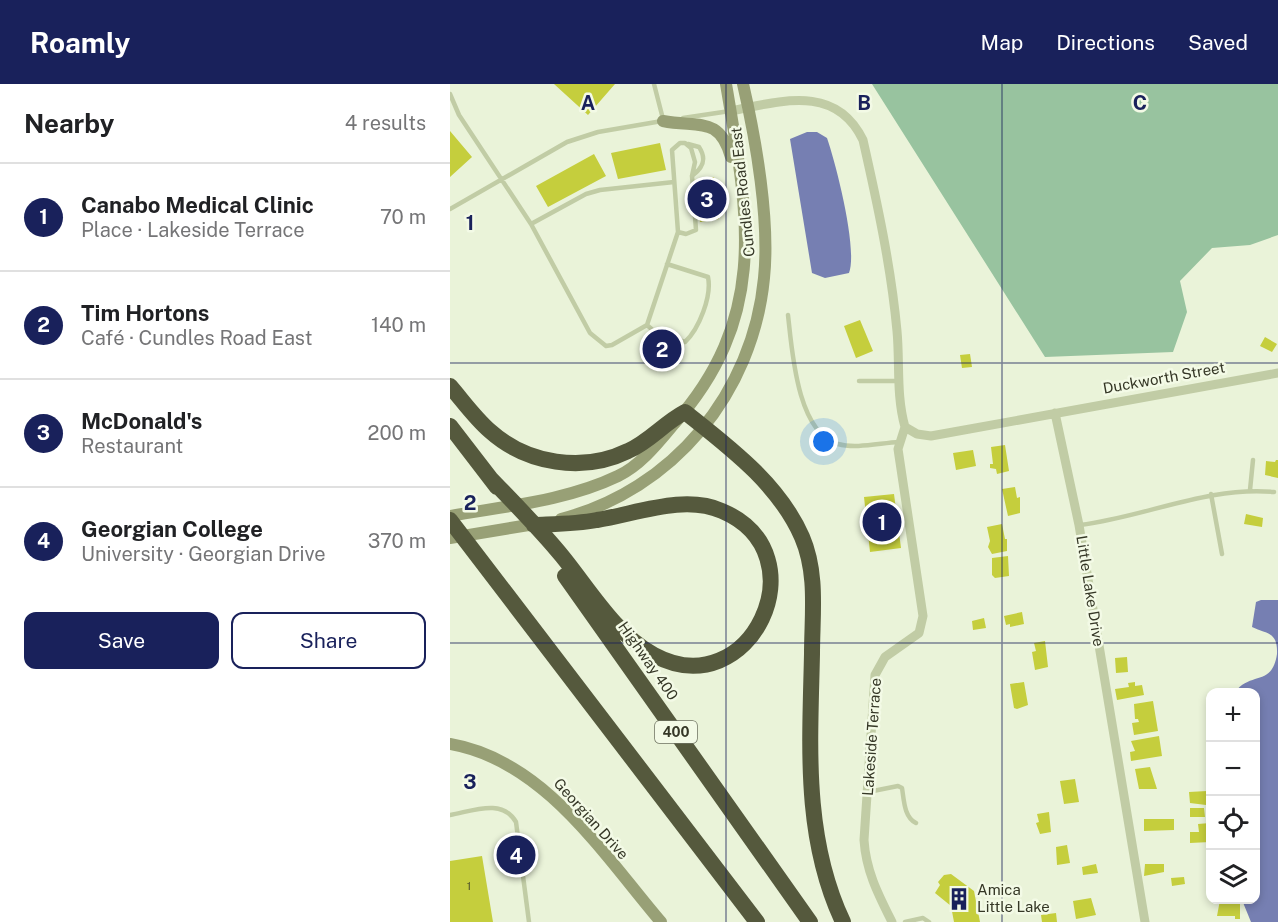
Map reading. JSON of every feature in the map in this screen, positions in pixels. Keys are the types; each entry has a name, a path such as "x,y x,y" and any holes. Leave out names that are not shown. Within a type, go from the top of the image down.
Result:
{"highway":[{"path":"450,386 480,422 500,439 521,451 556,462 585,463 621,454 685,412 772,490 802,539 813,594 810,798 818,853 843,922"},
{"path":"450,426 544,543 622,629 654,656 676,663 708,662 734,652 757,632 769,606 771,578 763,549 747,528 722,511 694,505 667,507 595,521 534,525"},
{"path":"450,520 476,562 757,922"},
{"path":"450,537 476,562"},
{"name":"Highway 400","path":"544,543 810,922"}],"main road":[{"name":"Cundles Road East","path":"685,412 713,371 730,334 743,288 745,220 726,84"},
{"name":"Cundles Road East","path":"704,427 727,395 745,360 762,297 764,234 748,108 742,84"},
{"path":"663,121 706,125 717,130 727,143 740,184"},
{"path":"450,516 558,496 611,479 631,468 645,456 685,412"},
{"path":"450,537 534,525 595,509 630,492 670,463 704,427"},
{"name":"Georgian Drive","path":"450,744 477,750 508,763 550,794 661,922"}],"street":[{"path":"730,111 790,99 819,99 840,107 856,125 863,140 886,248 897,332 898,381 905,427 917,434 931,436 1055,413"},
{"name":"Duckworth Street","path":"1055,413 1278,373"},
{"name":"Little Lake Drive","path":"1055,413 1079,525 1144,922"},
{"name":"Lakeside Terrace","path":"892,922 872,884 866,862 875,675 885,657 919,633 923,616 899,442 905,427"}],"lane":[{"path":"654,84 663,121"},
{"path":"450,94 459,116 531,224 590,333 600,343 612,345 647,325 678,232 672,150 680,143 699,147 704,157 703,164 692,176"},
{"path":"450,209 502,178 582,136 730,111"},
{"path":"678,232 686,234 696,230 692,176 695,162 689,145"},
{"path":"531,224 600,190 674,182"},
{"path":"647,325 656,333 686,342 695,333 710,286 708,277 667,264"},
{"path":"788,315 795,367 807,416 835,444 847,446 899,442"},
{"path":"859,381 898,381"},
{"path":"1250,490 1253,460"},
{"path":"1079,525 1104,522 1211,494 1250,490 1274,492"},
{"path":"1211,494 1222,554"},
{"path":"868,792 898,786 902,788 906,812 911,821 916,823"},
{"path":"450,815 497,807 511,813 516,822 529,922"},
{"path":"905,922 923,918 929,922"}],"green space":[{"path":"872,84 1278,84 1278,235 1250,245 1212,248 1180,281 1187,312 1173,352 1045,357"}],"water":[{"path":"807,132 817,132 827,138 831,150 851,245 849,273 825,278 812,273 790,139"},
{"path":"1278,600 1278,922 1251,922 1244,904 1260,904 1260,688 1239,688 1271,671 1277,654 1273,637 1252,627 1256,602"}],"building":[{"path":"554,84 615,84 588,115"},
{"path":"450,131 472,157 450,177"},
{"path":"660,143 666,170 618,179 611,153"},
{"path":"594,154 606,176 548,207 536,186"},
{"path":"714,177 719,219 700,222 694,180"},
{"path":"860,320 873,351 856,358 844,326"},
{"path":"654,337 676,344 670,362 649,355"},
{"path":"1265,337 1277,344 1272,352 1260,346"},
{"path":"970,354 972,367 962,368 960,355"},
{"path":"1005,445 1009,471 997,474 996,469 990,468 990,464 993,464 991,447"},
{"path":"973,450 976,466 956,470 953,453"},
{"path":"1278,460 1278,478 1265,475 1266,461 1275,462"},
{"path":"1015,487 1017,498 1020,497 1020,513 1008,516 1002,489"},
{"path":"894,494 901,548 870,552 864,497"},
{"path":"1246,514 1263,518 1262,527 1244,524"},
{"path":"1002,524 1005,539 1007,539 1007,551 992,554 988,547 990,541 987,527"},
{"path":"1008,556 1009,576 995,578 992,575 992,558"},
{"path":"1022,612 1024,624 1010,627 1010,624 1006,625 1004,616"},
{"path":"984,618 986,628 973,630 972,621"},
{"path":"1045,641 1048,667 1035,670 1032,652 1036,651 1034,643"},
{"path":"1127,657 1128,672 1116,673 1115,658"},
{"path":"1024,682 1028,705 1017,709 1014,708 1010,684"},
{"path":"1135,682 1135,686 1142,685 1144,695 1117,700 1115,689 1129,687 1128,683"},
{"path":"1153,701 1158,731 1134,735 1132,723 1139,722 1135,719 1134,704"},
{"path":"1159,736 1162,756 1131,761 1130,752 1135,751 1131,741"},
{"path":"1150,767 1157,789 1139,789 1135,769"},
{"path":"1075,779 1079,802 1064,804 1060,781"},
{"path":"1206,791 1206,805 1190,803 1189,792"},
{"path":"1190,808 1204,808 1205,817 1190,817"},
{"path":"1049,812 1051,832 1040,834 1036,823 1039,822 1037,814"},
{"path":"1144,819 1174,819 1174,830 1144,831"},
{"path":"1206,823 1206,842 1190,843 1190,832 1199,832 1198,824"},
{"path":"1067,845 1070,863 1057,865 1056,847"},
{"path":"482,856 493,922 450,922 450,861"},
{"path":"1096,864 1098,873 1083,875 1082,867"},
{"path":"1145,864 1164,864 1164,872 1144,876"},
{"name":"Amica Little Lake","path":"951,874 974,891 980,922 954,922 951,906 935,893 940,885 938,882 944,875"},
{"path":"1184,877 1185,884 1172,886 1171,878"},
{"path":"1091,898 1096,915 1076,919 1073,901"},
{"path":"1219,904 1240,904 1240,919 1235,919 1235,916 1217,916"},
{"path":"1056,913 1057,922 1042,922 1041,915"}],"place":[{"name":"McDonald's","path":"707,199"},
{"name":"Tim Hortons","path":"662,349"},
{"name":"Canabo Medical Clinic","path":"882,522"},
{"name":"Georgian College","path":"516,855"},
{"name":"Amica Little Lake","path":"959,899"}]}
